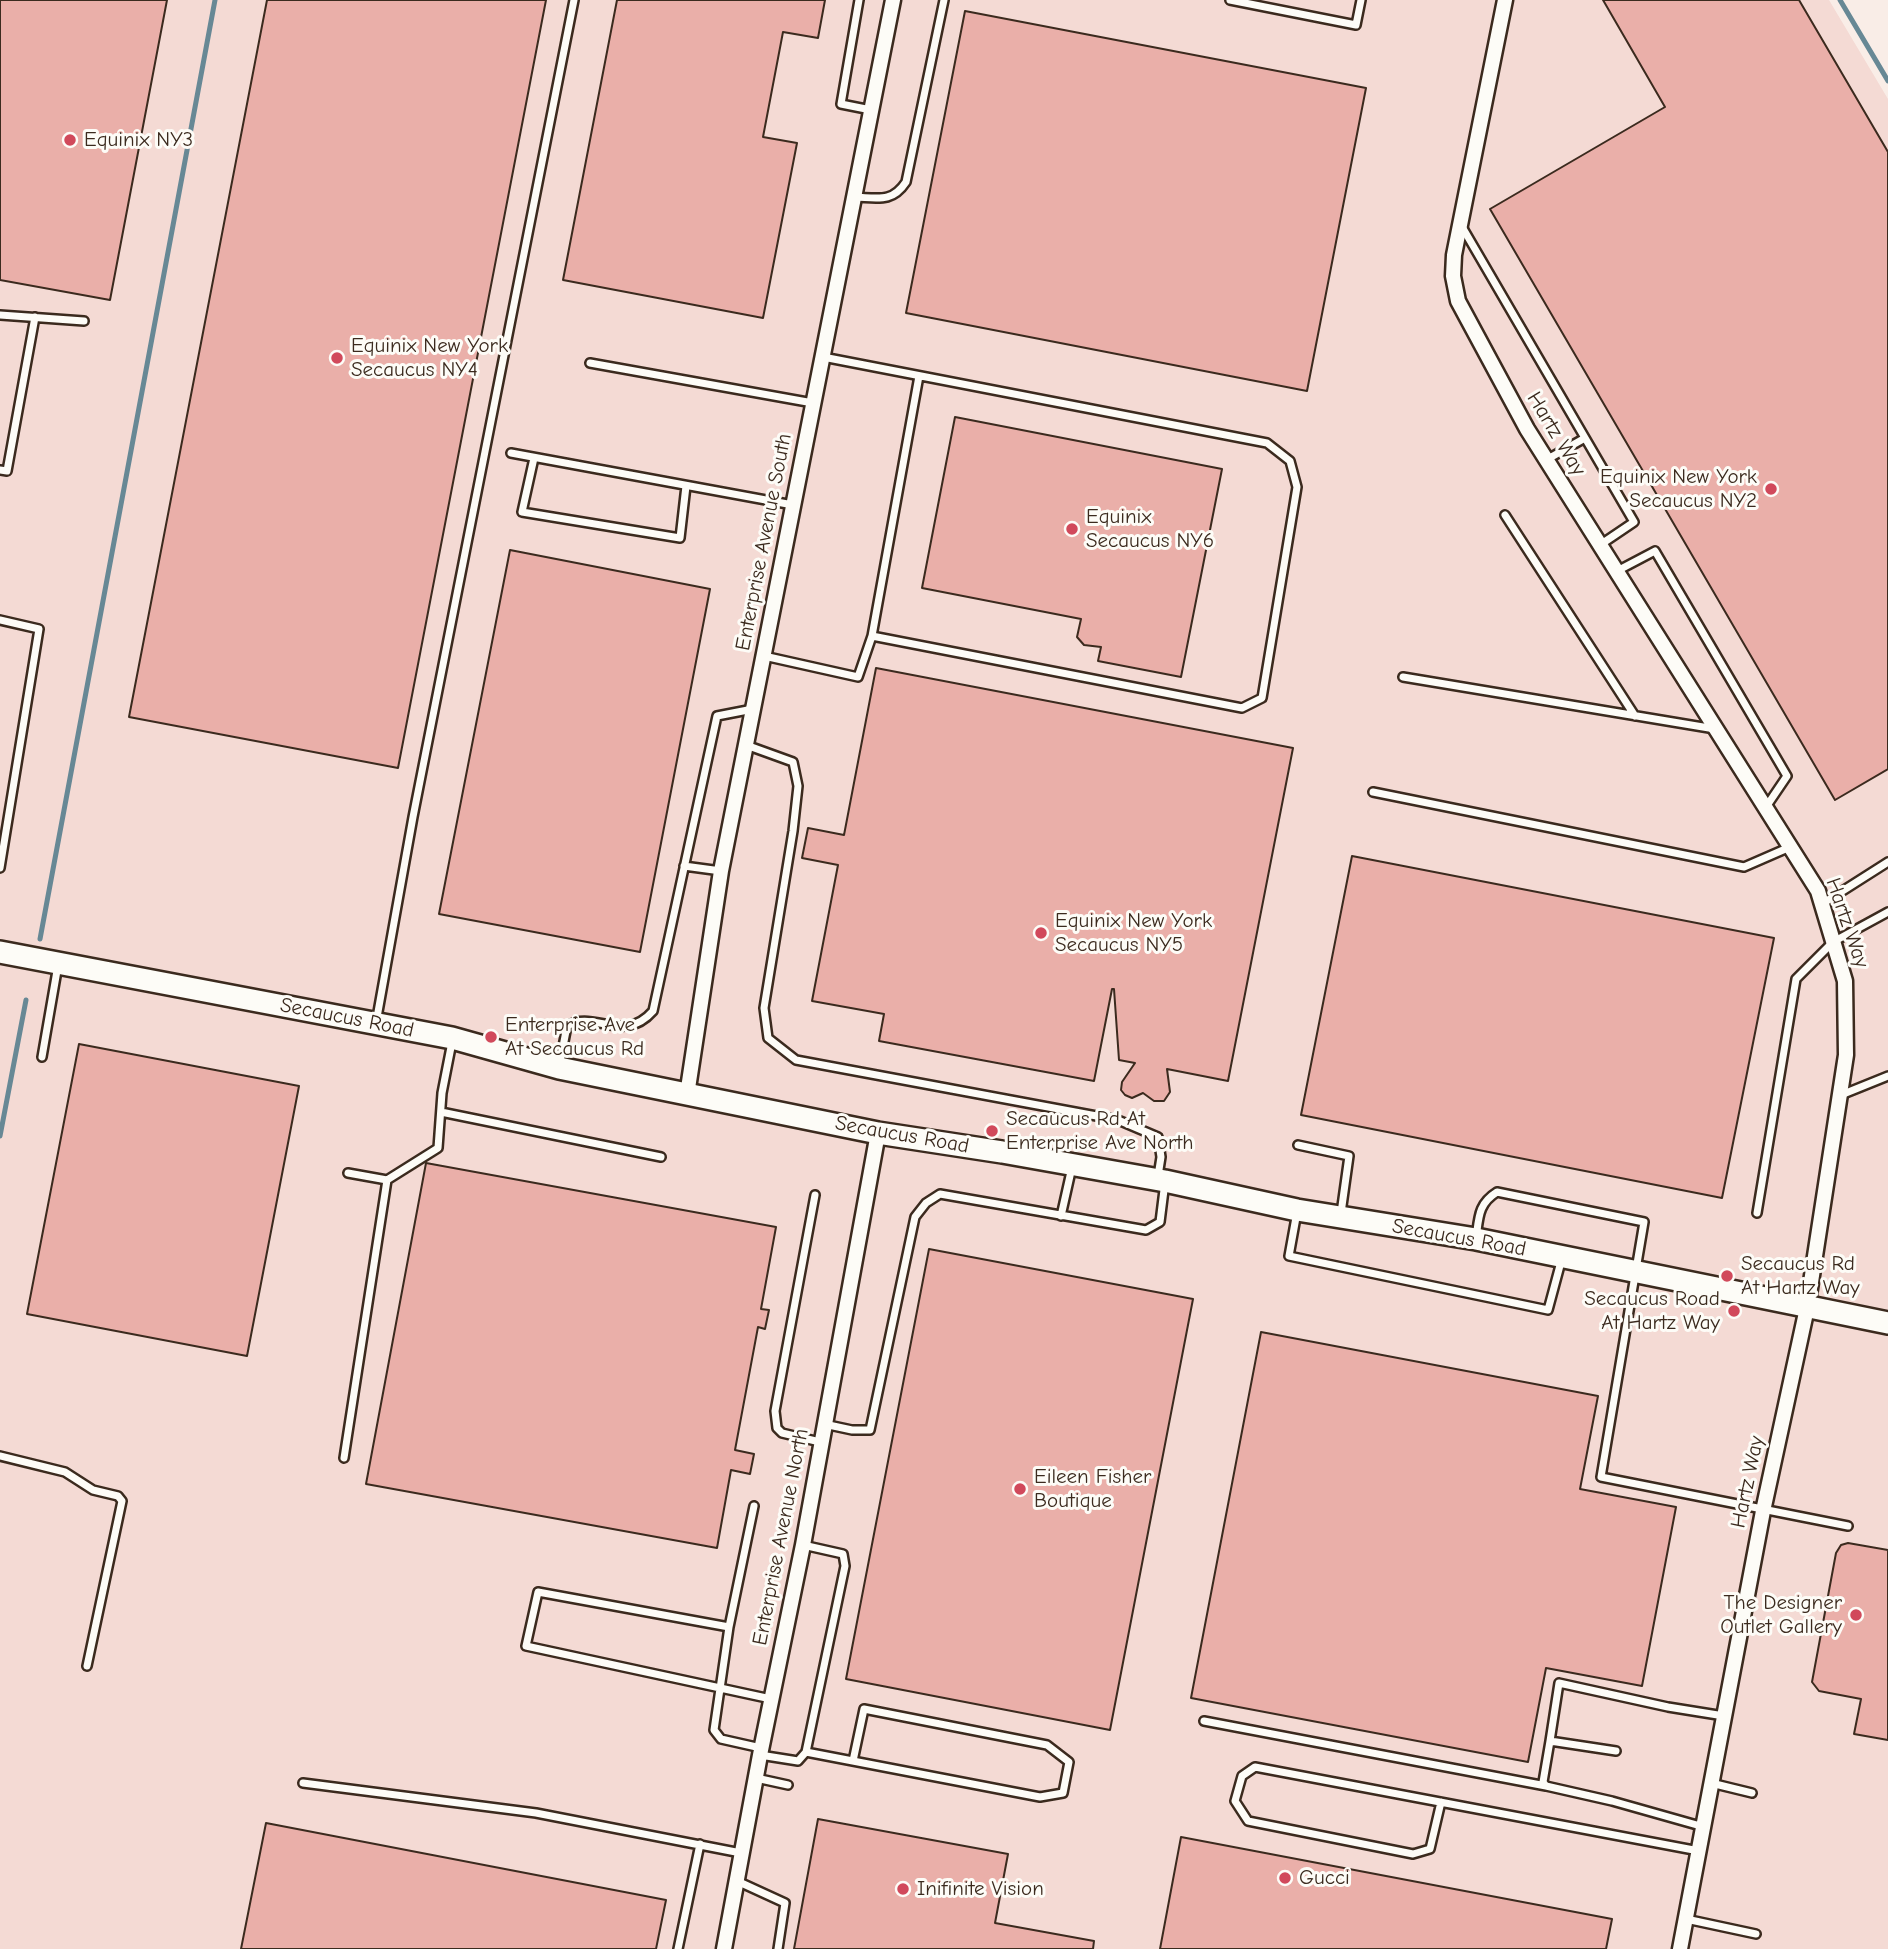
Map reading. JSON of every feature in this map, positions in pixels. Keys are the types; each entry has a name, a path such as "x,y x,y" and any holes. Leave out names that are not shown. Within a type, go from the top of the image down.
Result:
{"main road":[{"name":"Secaucus Road","path":"0,952 453,1038 559,1068 878,1133 1002,1152 1161,1181 1297,1210 1476,1240 1888,1323"}],"street":[{"name":"Enterprise Avenue South","path":"687,1095 721,871 893,0"},
{"name":"Hartz Way","path":"1505,0 1453,265 1458,302 1527,429 1818,891 1845,981 1846,1055 1807,1308 1763,1511 1680,1949"},
{"name":"Enterprise Avenue North","path":"724,1949 803,1545 878,1133"}],"lane":[{"path":"376,1023 413,817 573,0"},
{"path":"859,0 841,104 871,110"},
{"path":"854,197 886,199 900,192 906,182 944,0"},
{"path":"1230,0 1356,25 1361,0"},
{"path":"1461,224 1634,522 1600,545"},
{"path":"0,315 84,321"},
{"path":"0,470 7,471 35,317"},
{"path":"822,357 1268,443 1290,461 1297,487 1262,698 1241,708 873,636"},
{"path":"590,363 813,403"},
{"path":"763,656 858,677 873,636 875,610 919,376"},
{"path":"1546,460 1585,438"},
{"path":"511,453 793,505"},
{"path":"534,458 522,512 680,538 686,486"},
{"path":"1505,515 1635,716"},
{"path":"1616,571 1655,551 1787,776 1765,807"},
{"path":"0,620 39,629 0,868"},
{"path":"1403,677 1716,729"},
{"path":"559,1068 567,1026 570,1023 578,1020 635,1026 653,1011 717,716 752,709"},
{"path":"745,745 793,762 798,786 764,1008 768,1038 796,1060 1118,1120 1158,1137 1161,1157 1160,1222 1146,1230 940,1194 926,1203 915,1217 870,1430 852,1430 824,1424"},
{"path":"1373,792 1744,867 1790,847"},
{"path":"1822,904 1888,862"},
{"path":"684,866 721,871"},
{"path":"1756,1213 1796,979 1833,942 1888,912"},
{"path":"42,1057 58,963"},
{"path":"348,1173 387,1180 438,1147 453,1038"},
{"path":"1840,1095 1888,1076"},
{"path":"441,1112 661,1157"},
{"path":"1298,1145 1349,1156 1340,1217"},
{"path":"1061,1216 1072,1166"},
{"path":"344,1458 387,1180"},
{"path":"1476,1240 1479,1215 1485,1200 1497,1192 1644,1222 1601,1477 1848,1526"},
{"path":"815,1195 775,1411 777,1428 782,1433 820,1443"},
{"path":"1297,1210 1289,1256 1548,1310 1562,1257"},
{"path":"0,1456 65,1472 93,1490 118,1496 122,1501 87,1666"},
{"path":"754,1506 729,1627 714,1730 721,1739 798,1761 806,1752 845,1566 843,1554 803,1545"},
{"path":"729,1627 538,1592 526,1646 772,1699"},
{"path":"1546,1786 1543,1782 1559,1683 1668,1707 1724,1716"},
{"path":"806,1752 1040,1797 1063,1793 1069,1762 1047,1745 864,1709 853,1761"},
{"path":"1204,1721 1546,1786 1704,1827"},
{"path":"1550,1741 1616,1751"},
{"path":"1441,1802 1430,1849 1413,1854 1248,1821 1235,1801 1241,1776 1255,1768 1441,1802 1699,1851"},
{"path":"756,1778 788,1785"},
{"path":"303,1783 536,1813 742,1853"},
{"path":"1712,1783 1752,1793"},
{"path":"678,1949 700,1844"},
{"path":"737,1881 785,1903 778,1949"},
{"path":"1686,1919 1756,1934"}],"shaded area":[{"path":"0,0 1829,0 1888,99 1888,1949 0,1949"}],"building":[{"name":"Equinix NY3","path":"0,0 167,0 110,300 0,280"},
{"name":"Equinix New York Secaucus NY4","path":"267,0 546,0 398,768 129,717"},
{"path":"617,0 825,0 818,38 783,32 763,137 797,143 763,318 563,280"},
{"name":"Equinix New York Secaucus NY2","path":"1603,0 1799,0 1888,152 1888,769 1835,800 1490,209 1665,107"},
{"path":"965,11 1366,88 1307,391 906,313"},
{"name":"Equinix Secaucus NY6","path":"955,417 1222,469 1181,677 1098,661 1101,647 1084,645 1077,637 1081,619 922,588"},
{"path":"510,550 710,589 640,952 439,914"},
{"name":"Equinix New York Secaucus NY5","path":"876,668 1293,748 1228,1081 1167,1069 1170,1092 1164,1101 1154,1101 1143,1093 1132,1098 1125,1095 1121,1090 1122,1082 1135,1063 1119,1060 1114,989 1094,1081 879,1041 884,1014 812,1001 838,865 802,858 808,828 844,835"},
{"path":"1352,856 1774,938 1722,1198 1301,1115"},
{"path":"79,1044 299,1086 247,1356 27,1314"},
{"path":"426,1163 776,1227 761,1309 769,1310 765,1329 758,1327 735,1450 754,1454 750,1474 731,1470 717,1548 366,1484"},
{"name":"Eileen Fisher Boutique","path":"929,1249 1193,1299 1110,1730 846,1679"},
{"path":"1261,1332 1598,1396 1580,1489 1676,1507 1642,1686 1546,1668 1528,1762 1191,1698"},
{"name":"The Designer Outlet Gallery","path":"1848,1543 1888,1550 1888,1740 1854,1734 1861,1699 1819,1691 1812,1682 1836,1553 1841,1545"},
{"name":"Inifinite Vision","path":"818,1819 1008,1854 995,1923 1094,1941 1093,1949 794,1949"},
{"path":"266,1823 666,1900 656,1949 241,1949"},
{"name":"Gucci","path":"1181,1837 1612,1919 1606,1949 1160,1949"}],"waterway":[{"path":"40,939 215,0"},
{"path":"1840,0 1888,81"},
{"path":"0,1136 26,1000"}],"place":[{"name":"Equinix NY3","path":"70,140"},
{"name":"Equinix New York Secaucus NY4","path":"337,358"},
{"name":"Equinix New York Secaucus NY2","path":"1771,489"},
{"name":"Equinix Secaucus NY6","path":"1072,529"},
{"name":"Equinix New York Secaucus NY5","path":"1041,933"},
{"name":"Enterprise Ave At Secaucus Rd","path":"491,1037"},
{"name":"Secaucus Rd At Enterprise Ave North","path":"992,1131"},
{"name":"Secaucus Rd At Hartz Way","path":"1727,1276"},
{"name":"Secaucus Road At Hartz Way","path":"1734,1311"},
{"name":"Eileen Fisher Boutique","path":"1020,1489"},
{"name":"The Designer Outlet Gallery","path":"1856,1615"},
{"name":"Gucci","path":"1285,1878"},
{"name":"Inifinite Vision","path":"903,1889"}]}
